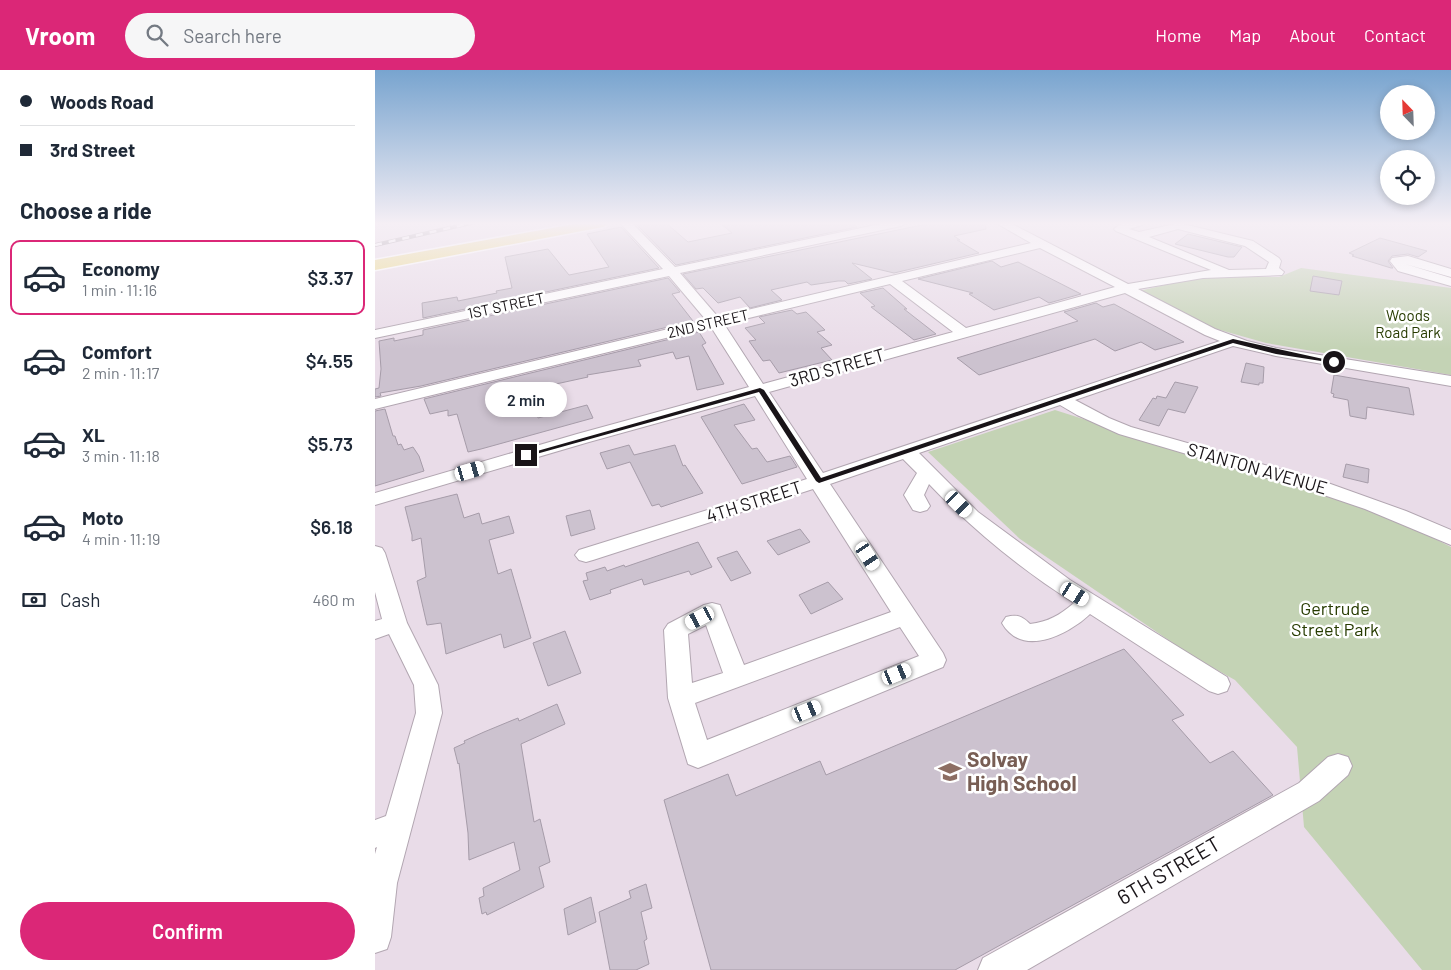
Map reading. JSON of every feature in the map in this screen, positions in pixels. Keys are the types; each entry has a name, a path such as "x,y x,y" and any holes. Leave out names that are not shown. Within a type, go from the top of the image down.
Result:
{"street":[{"path":"666,265 715,322 934,660 698,756 681,698 676,630 712,611 737,678"},
{"name":"1ST STREET","path":"375,334 701,265"},
{"name":"2ND STREET","path":"375,404 951,265"},
{"path":"1081,265 1210,332 1233,341 1276,352 1451,382"},
{"path":"1211,265 1229,272"},
{"name":"3RD STREET","path":"375,499 583,438 962,332 1127,289 1175,278 1229,272 1275,272 1275,265"},
{"path":"1408,265 1451,282"},
{"path":"1410,265 1451,273"},
{"path":"891,279 962,332"},
{"name":"4TH STREET","path":"586,555 907,452 1233,341"},
{"name":"STANTON AVENUE","path":"1063,400 1083,413 1123,429 1310,483 1379,507 1451,538"},
{"path":"907,452 971,516 1062,586 1218,684"},
{"path":"921,506 914,495 917,486 927,472"},
{"path":"375,554 385,626 426,685 429,713 387,829 375,936"},
{"path":"1013,623 1025,633 1044,631 1065,624 1089,602"},
{"path":"681,698 906,616"},
{"name":"6TH STREET","path":"995,970 1309,792 1338,766"}],"green space":[{"name":"Woods Road Park","path":"1301,268 1451,288 1451,375 1266,343 1213,328 1139,291 1199,277 1279,277"},
{"name":"Gertrude Street Park","path":"1055,410 1392,517 1451,547 1451,970 1422,970 1304,827 1297,747 1235,680 1192,656 1020,539 928,452"}],"building":[{"path":"507,265 561,265 569,275 609,267 608,265 656,265 659,268 423,318 422,303 457,297 458,301 512,288"},
{"path":"727,265 854,265 872,279 848,284 845,281 811,285 807,282 771,290 782,300 750,308 740,297 718,303 703,288 696,289 683,274"},
{"path":"860,265 928,265 894,273"},
{"path":"976,265 998,265 1001,267 1024,265 1081,294 1049,303 1039,297 994,310 969,294 973,293 918,279"},
{"path":"1381,265 1391,265 1393,268"},
{"path":"1313,276 1342,281 1339,295 1310,291"},
{"path":"668,278 680,292 672,294 693,321 421,386 380,393 381,396 375,397 375,389 379,388 381,369 379,341 394,338 394,341 423,335 423,330"},
{"path":"883,288 907,309 904,309 936,334 914,340 871,307 875,306 860,293"},
{"path":"1096,303 1103,307 1114,304 1184,342 1155,350 1141,342 1115,351 1095,339 979,375 957,358 1078,321 1064,312"},
{"path":"792,310 797,314 806,312 825,330 817,332 832,345 821,348 832,360 779,373 770,360 763,361 749,341 756,340 745,328 765,323 759,317"},
{"path":"699,332 706,343 702,345 724,384 697,390 689,356 676,359 673,352 638,360 641,366 587,375 588,377 533,389 538,418 587,405 593,418 481,449 468,452 457,414 448,416 448,410 430,414 424,399"},
{"path":"1246,363 1264,367 1263,383 1259,383 1259,385 1241,382"},
{"path":"1334,375 1409,388 1414,415 1367,407 1366,419 1350,416 1348,400 1333,397 1334,394 1331,393"},
{"path":"1175,382 1198,387 1185,413 1168,409 1159,426 1139,420 1153,398 1156,399 1157,396 1166,398"},
{"path":"744,404 755,420 734,425 752,449 757,448 767,462 790,456 797,467 742,484 701,417"},
{"path":"385,409 393,436 395,436 398,445 401,444 404,450 413,447 419,456 424,471 375,486 375,411"},
{"path":"629,445 634,455 675,445 683,466 685,465 703,493 661,507 659,504 652,506 630,462 607,469 600,453"},
{"path":"1346,464 1369,469 1368,483 1343,477"},
{"path":"457,494 464,518 479,513 482,524 509,516 514,533 489,540 498,574 511,569 531,638 504,648 501,634 446,654 441,623 427,625 417,581 426,577 421,538 412,541 405,507"},
{"path":"590,510 595,529 571,536 566,516"},
{"path":"800,529 810,542 778,555 767,541"},
{"path":"698,542 712,567 691,575 689,571 644,585 642,579 610,590 611,593 590,600 583,581 588,580 586,573 605,567 607,571 624,565 625,567"},
{"path":"737,551 751,573 731,581 717,558"},
{"path":"828,582 843,599 811,614 799,595"},
{"path":"565,631 581,673 548,686 533,643"},
{"path":"1124,649 1184,715 1172,720 1210,763 1233,751 1273,795 955,970 711,970 664,800 728,774 736,796 820,761 826,775"},
{"path":"557,704 565,724 521,744 534,822 540,819 550,862 539,867 544,887 487,915 486,912 482,914 479,898 484,896 483,888 520,870 514,842 469,860 468,833 459,763 454,748 484,732 518,718 519,721"},
{"path":"646,884 652,908 641,912 647,939 644,941 649,964 636,970 610,970 599,912 631,898 629,891"},
{"path":"591,897 596,922 568,935 564,909"}],"place":[{"name":"Solvay High School","path":"950,772"}],"route":[{"path":"526,455 760,390 819,481 1233,341 1276,352 1334,362"}]}
